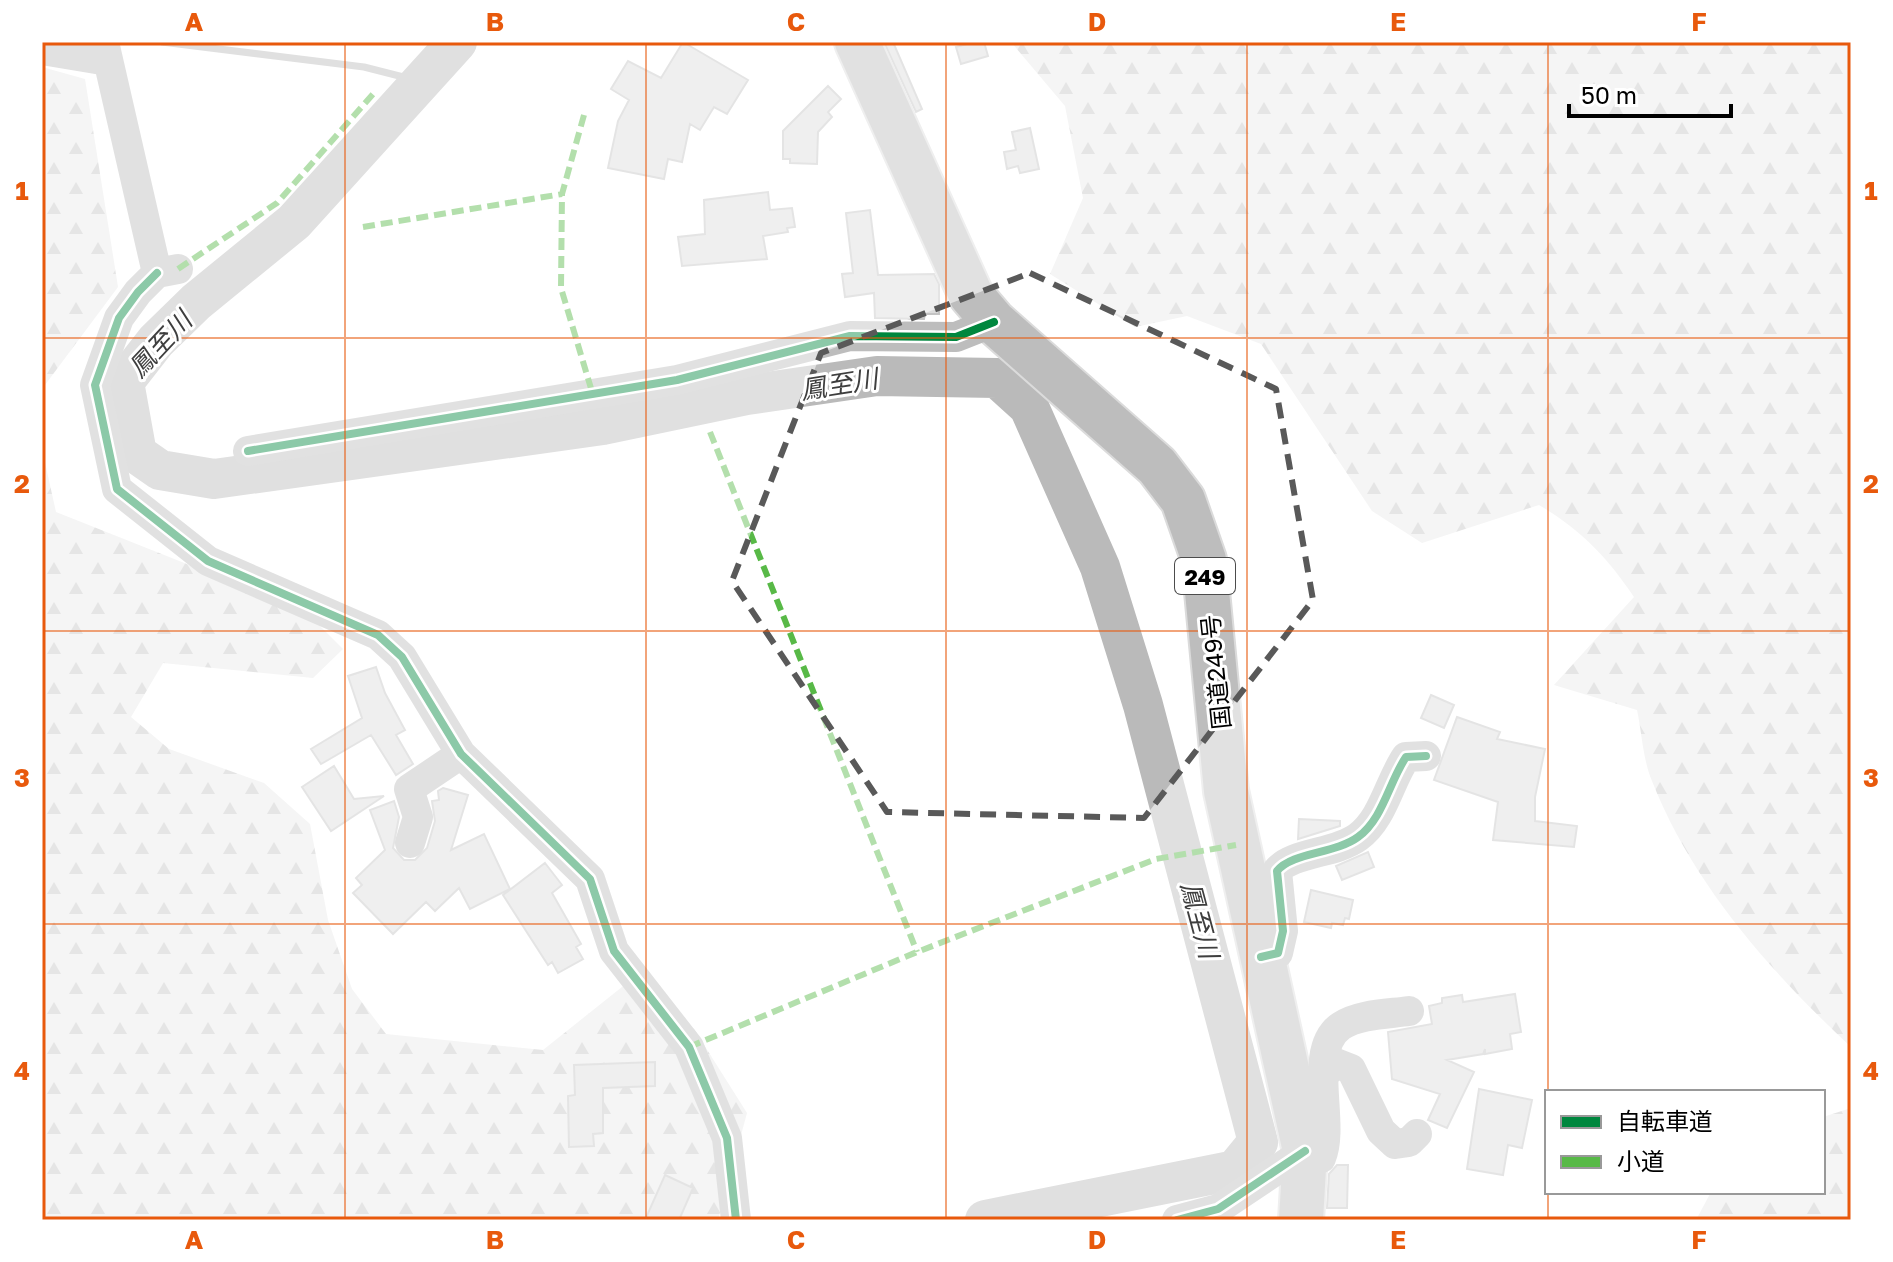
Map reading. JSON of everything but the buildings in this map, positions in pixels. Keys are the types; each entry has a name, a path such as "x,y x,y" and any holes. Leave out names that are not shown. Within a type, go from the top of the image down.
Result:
{"highway":[{"name":"国道249号","path":"857,42 971,295 994,322 1157,466 1183,500 1204,560 1226,791 1304,1156 1301,1220"}],"street":[{"path":"42,50 105,50 168,271 138,292 119,318 95,385 117,489 208,561 378,635 402,657 461,754 590,879 614,951 689,1047 727,1138 736,1220"},
{"path":"248,451 677,380 850,336 956,337 994,322"},
{"path":"410,843 418,817 409,789 461,754"},
{"path":"1261,957 1278,953 1283,931 1277,871 1285,861 1333,850 1358,837 1377,817 1392,777 1406,757 1426,756"},
{"path":"1177,1220 1218,1209 1304,1156 1321,1158 1328,1142 1323,1078 1330,1038 1341,1026 1409,1011"},
{"path":"1323,1078 1333,1062 1351,1069 1381,1131 1395,1144 1409,1142 1417,1134"}],"highlighted area":[{"path":"1030,273 1276,389 1313,600 1144,818 887,812 732,581 821,353"}],"green space":[{"path":"1011,42 1851,42 1851,1047 1764,957 1737,925 1689,856 1649,773 1637,710 1554,685 1634,597 1614,570 1580,534 1539,505 1422,543 1372,511 1261,344 1187,316 1135,327 1050,274 1083,198 1065,106"},
{"path":"42,67 85,79 118,287 42,389"},
{"path":"42,449 56,512 305,611 343,649 313,678 163,663 131,717 169,749 264,783 310,824 328,920 352,989 386,1034 543,1050 627,983 694,1029 747,1113 718,1220 42,1220"},
{"path":"1851,1108 1851,1220 1696,1220 1710,1194 1825,1194 1825,1116"}],"waterway":[{"path":"162,42 364,67 423,82"},
{"name":"鳳至川","path":"457,42 294,222 196,302 156,341 124,382 137,454 160,470 214,479 603,425 747,395 877,376 997,378 1029,407 1100,567 1143,705 1258,1142 1235,1170 985,1220"}],"marked path":[{"path":"178,269 277,203 373,94"},
{"path":"584,115 562,194 561,288 593,395"},
{"path":"363,227 562,194"},
{"path":"710,432 917,952"},
{"path":"689,1047 917,952 1156,859 1236,845"}],"cycle path":[{"path":"157,273 119,318 95,385 117,489 208,561 378,635 402,657 461,754 590,879 614,951 689,1047 727,1138 736,1220"},
{"path":"248,451 677,380 850,336 956,337 994,322"},
{"path":"1261,957 1278,953 1283,931 1277,871 1293,860 1338,847 1358,837 1374,820 1406,757 1426,756"},
{"path":"1177,1220 1218,1209 1305,1151"}]}
